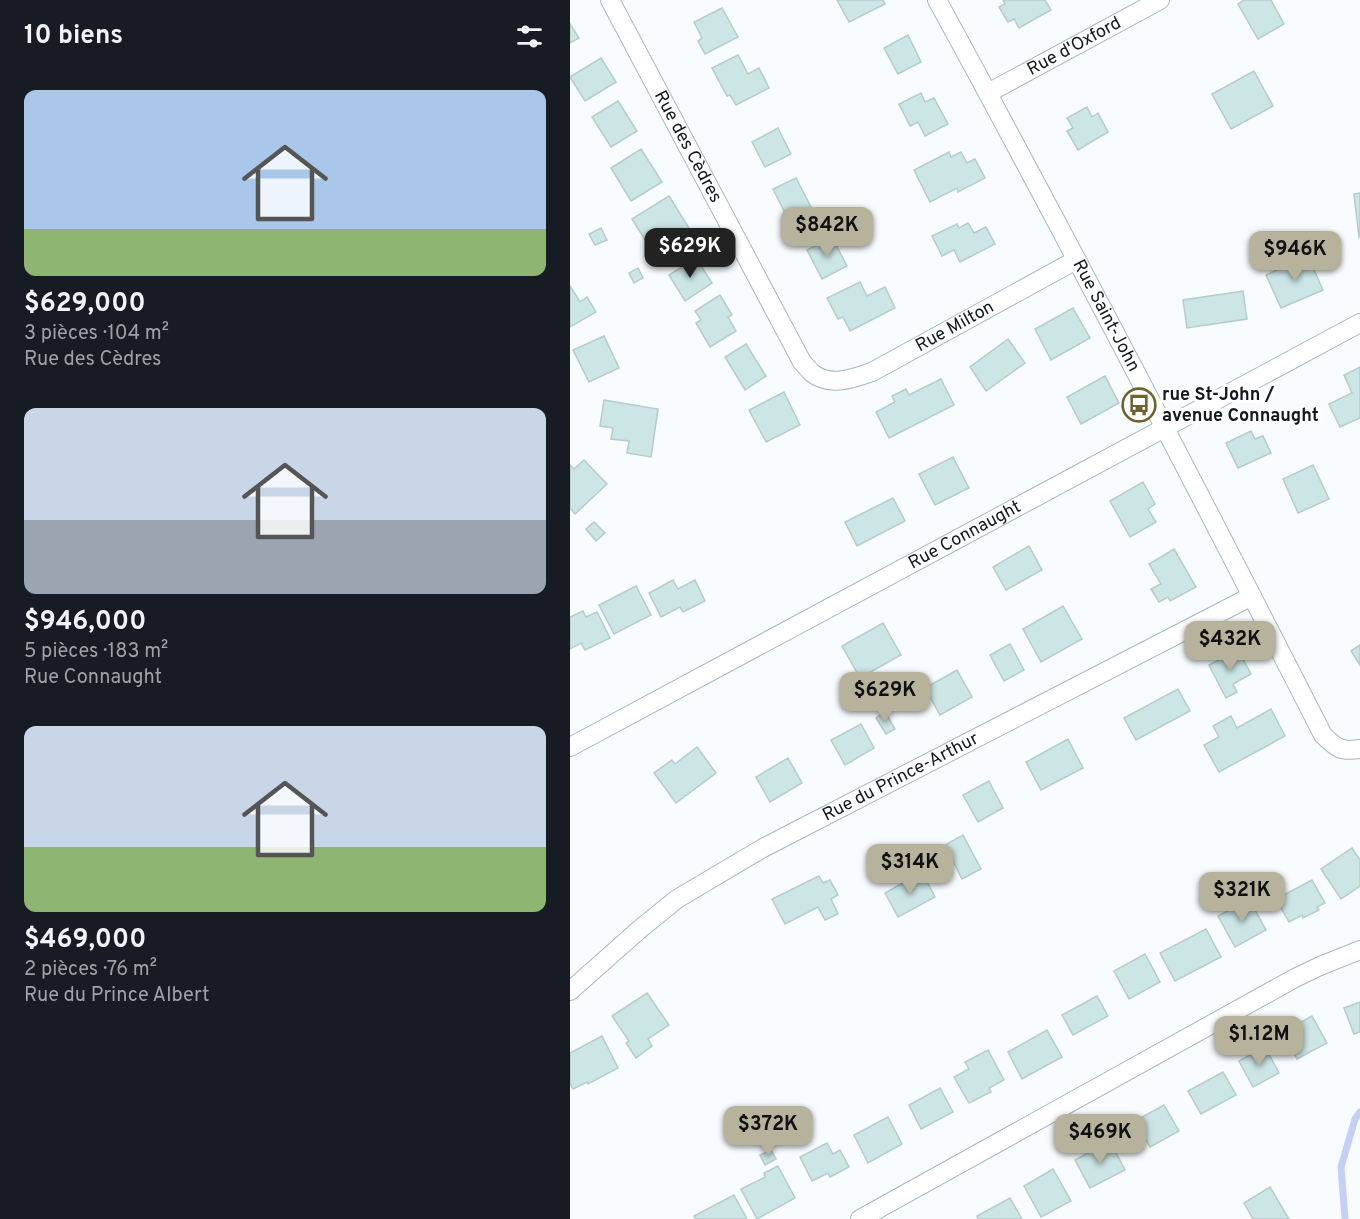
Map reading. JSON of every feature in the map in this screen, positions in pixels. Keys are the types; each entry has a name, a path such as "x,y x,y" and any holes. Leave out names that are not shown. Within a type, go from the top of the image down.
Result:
{"street":[{"name":"Rue des Cèdres","path":"610,0 802,362 813,373 828,381"},
{"name":"Rue Saint-John","path":"937,0 1076,260 1323,735 1335,747 1355,750"},
{"name":"Rue d'Oxford","path":"988,93 1160,0"},
{"name":"Rue Milton","path":"828,381 850,380 872,372 1076,260"},
{"name":"Rue Connaught","path":"570,747 1360,323"},
{"name":"Rue du Prince-Arthur","path":"570,991 640,929 677,900 754,853 1252,596"},
{"path":"860,1219 1295,978 1360,950"}],"building":[{"path":"837,0 883,0 885,4 849,22"},
{"path":"1003,0 1045,0 1051,10 1019,28 1014,19 1008,22 999,7 1005,4"},
{"path":"1244,0 1271,0 1284,24 1258,39 1238,4"},
{"path":"722,8 738,37 705,54 698,41 702,38 694,22"},
{"path":"570,24 579,38 570,43"},
{"path":"908,35 921,62 898,74 884,48"},
{"path":"738,55 748,74 759,68 769,88 736,105 730,95 727,96 712,68"},
{"path":"601,58 616,82 585,101 570,77"},
{"path":"1254,71 1273,106 1231,129 1212,94"},
{"path":"921,93 925,102 934,98 948,124 925,136 918,122 910,126 899,104"},
{"path":"618,101 637,131 611,147 592,117"},
{"path":"1087,107 1092,117 1098,113 1108,132 1078,150 1067,131 1073,128 1067,118"},
{"path":"778,128 791,154 765,167 752,142"},
{"path":"641,149 662,182 631,201 611,168"},
{"path":"949,152 951,157 961,152 967,163 975,159 985,178 958,192 957,188 930,202 914,170"},
{"path":"796,178 814,213 791,225 773,189"},
{"path":"1360,193 1360,236 1359,237 1354,194"},
{"path":"669,196 692,233 655,256 632,219"},
{"path":"968,223 974,233 986,227 995,244 960,262 954,250 942,256 932,236 957,224 959,228"},
{"path":"601,228 607,240 595,245 589,234"},
{"path":"832,237 847,266 822,279 807,250"},
{"path":"1308,256 1323,290 1281,308 1266,275"},
{"path":"696,258 712,283 685,301 669,275"},
{"path":"638,268 643,278 634,283 629,273"},
{"path":"860,282 867,296 885,287 895,308 850,331 843,317 838,319 827,298"},
{"path":"570,286 580,302 587,297 596,312 570,327"},
{"path":"1243,291 1247,319 1187,328 1183,300"},
{"path":"720,295 732,315 728,317 736,331 710,347 696,323 701,320 695,311"},
{"path":"1073,308 1090,338 1051,360 1035,329"},
{"path":"604,336 619,368 589,382 573,350"},
{"path":"1008,339 1025,363 986,391 970,367"},
{"path":"746,344 766,376 745,390 725,357"},
{"path":"1360,367 1360,418 1340,427 1329,404 1352,393 1344,375"},
{"path":"1105,376 1119,403 1081,424 1067,397"},
{"path":"941,379 954,405 889,438 876,412 895,402 892,396 906,389 909,395"},
{"path":"784,392 800,425 766,442 749,410"},
{"path":"604,400 658,409 651,457 627,453 629,441 611,439 613,428 600,426"},
{"path":"1251,431 1255,439 1263,436 1271,453 1238,468 1226,443"},
{"path":"953,457 969,488 935,505 919,474"},
{"path":"584,460 607,484 575,514 570,508 570,465 574,469"},
{"path":"1313,465 1329,499 1298,513 1283,479"},
{"path":"1143,482 1155,504 1148,509 1156,522 1130,537 1110,501"},
{"path":"893,498 905,521 857,546 845,522"},
{"path":"594,522 605,533 596,541 586,529"},
{"path":"1029,546 1042,570 1006,590 993,567"},
{"path":"1174,549 1196,587 1170,601 1168,597 1159,602 1151,589 1161,584 1149,564"},
{"path":"673,580 678,589 695,580 705,601 683,612 680,607 661,617 649,593"},
{"path":"636,586 651,615 614,634 599,605"},
{"path":"1063,606 1082,639 1041,662 1023,629"},
{"path":"583,611 586,617 597,612 610,638 585,650 581,643 570,649 570,617"},
{"path":"883,623 901,655 860,678 842,646"},
{"path":"1010,644 1024,670 1004,681 990,655"},
{"path":"1360,645 1360,665 1351,651"},
{"path":"1238,650 1251,674 1233,684 1237,692 1226,698 1209,665"},
{"path":"957,670 972,697 940,715 925,688"},
{"path":"1178,689 1190,711 1136,740 1124,718"},
{"path":"1271,709 1285,736 1219,772 1204,745 1219,737 1213,726 1231,716 1237,728"},
{"path":"885,712 895,729 886,734 876,718"},
{"path":"861,724 874,748 845,765 831,740"},
{"path":"1068,739 1083,768 1041,790 1026,762"},
{"path":"697,747 716,773 676,803 654,773 672,760 675,764"},
{"path":"788,758 802,783 770,802 756,777"},
{"path":"989,781 1003,808 978,822 963,795"},
{"path":"963,835 981,869 962,879 945,845"},
{"path":"1352,848 1360,860 1360,886 1341,899 1321,869"},
{"path":"922,872 935,897 898,917 885,893"},
{"path":"819,876 823,883 830,880 838,895 831,899 838,914 825,920 818,907 785,924 772,899"},
{"path":"1312,880 1325,903 1317,907 1319,910 1289,922 1276,899"},
{"path":"1249,899 1266,930 1235,947 1218,916"},
{"path":"1206,929 1221,957 1175,981 1160,953"},
{"path":"1145,954 1160,982 1129,999 1114,971"},
{"path":"647,993 669,1025 648,1039 652,1046 636,1058 626,1043 629,1041 612,1016"},
{"path":"1097,996 1108,1016 1073,1035 1062,1015"},
{"path":"1360,1002 1360,1032 1354,1034 1344,1008"},
{"path":"1312,1016 1327,1043 1297,1059 1282,1033"},
{"path":"1047,1030 1062,1057 1022,1079 1008,1052"},
{"path":"602,1036 618,1068 588,1084 587,1082 573,1089 570,1083 570,1053"},
{"path":"1265,1047 1279,1073 1253,1087 1239,1061"},
{"path":"988,1050 1004,1080 989,1088 991,1092 969,1103 954,1077 969,1069 965,1062"},
{"path":"1223,1072 1236,1095 1201,1114 1188,1091"},
{"path":"940,1088 953,1112 921,1129 909,1105"},
{"path":"1164,1105 1179,1131 1150,1147 1135,1121"},
{"path":"888,1117 902,1144 868,1163 854,1135"},
{"path":"1110,1141 1125,1170 1090,1188 1075,1160"},
{"path":"827,1143 833,1154 840,1150 849,1167 830,1177 828,1173 812,1181 800,1157"},
{"path":"771,1150 776,1159 765,1165 760,1155"},
{"path":"778,1166 795,1198 757,1219 741,1189 765,1177 764,1173"},
{"path":"1053,1169 1071,1201 1041,1217 1024,1186"},
{"path":"1270,1187 1289,1219 1253,1219 1244,1203"},
{"path":"734,1195 747,1219 696,1219 694,1216"},
{"path":"1010,1198 1022,1219 978,1219 977,1216"}],"waterway":[{"path":"1345,1219 1341,1167 1355,1119 1360,1112"}],"place":[{"name":"rue St-John / avenue Connaught","path":"1139,405"}]}
